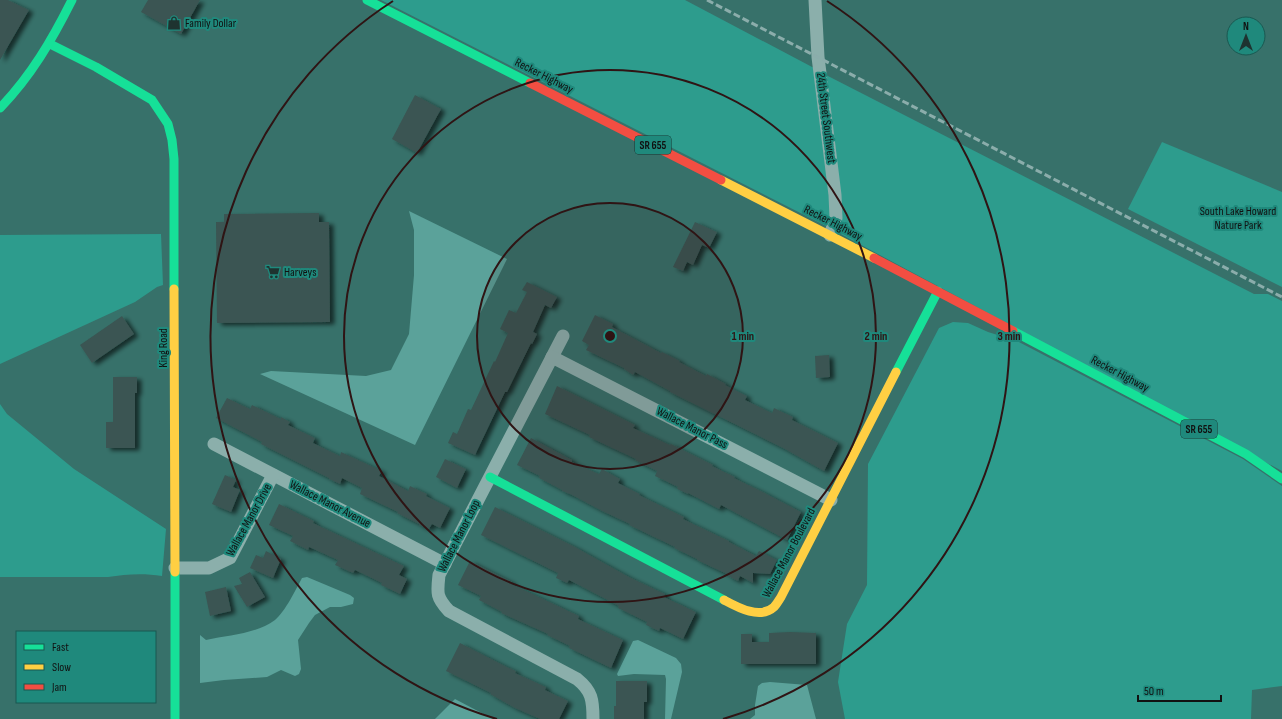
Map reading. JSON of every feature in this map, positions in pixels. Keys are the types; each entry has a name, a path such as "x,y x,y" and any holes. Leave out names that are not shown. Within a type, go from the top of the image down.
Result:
{"street":[{"path":"0,108 24,82 50,44 72,0"},
{"name":"Recker Highway","path":"367,0 938,291 1246,454 1282,478"},
{"name":"24th Street Southwest","path":"815,0 818,57 835,195 836,218 830,235"},
{"name":"King Road","path":"50,44 101,70 152,100 168,124 172,140 174,174 175,719"},
{"name":"Wallace Manor Boulevard","path":"490,477 741,609 755,613 773,608 782,597 938,291"},
{"name":"Wallace Manor Loop","path":"563,336 439,575 438,594 440,602 449,611 577,679 588,690 593,701 593,719"},
{"name":"Wallace Manor Pass","path":"552,357 831,500"},
{"name":"Wallace Manor Avenue","path":"214,444 445,564"},
{"name":"Wallace Manor Drive","path":"175,568 209,568 230,558 273,475"}],"green space":[{"path":"381,0 685,0 814,68 830,195 830,216 826,226"},
{"path":"826,75 1254,294 1268,294 1282,301 1282,471 837,232"},
{"name":"South Lake Howard Nature Park","path":"1162,142 1282,192 1282,287 1128,209"},
{"path":"161,234 163,285 157,287 135,302 0,364 0,235"},
{"path":"953,322 968,323 988,332 1017,341 1243,459 1282,486 1282,686 1252,690 1251,719 845,719 838,682 847,624 867,585 868,464 939,328"},
{"path":"0,404 7,414 74,469 166,529 162,576 142,574 108,577 0,577"}],"water":[{"path":"409,211 507,259 415,445 260,374 271,371 366,376 391,370 409,334 414,275 414,230"},
{"path":"307,577 354,598 353,604 341,607 330,607 315,615 309,623 298,640 301,669 299,674 295,676 281,670 267,677 200,683 200,635 206,640 251,631 268,625 283,612 302,578"},
{"path":"638,640 676,658 681,664 682,672 671,719 665,719 665,675 634,674 618,676 617,674 633,641"},
{"path":"770,682 807,685 816,719 750,719 755,715 758,686 762,683"},
{"path":"455,699 493,719 435,719"}],"building":[{"path":"0,0 8,0 29,10 0,60"},
{"name":"Family Dollar","path":"148,0 200,0 181,34 141,12"},
{"path":"415,95 441,109 417,153 392,139"},
{"name":"Harveys","path":"319,213 319,222 329,222 330,322 217,323 216,222 224,222 224,214"},
{"path":"695,222 717,232 709,248 702,245 693,265 687,262 683,271 673,267"},
{"path":"527,282 557,297 551,308 545,305 533,332 537,334 507,392 505,392 475,455 448,443 453,432 457,434 468,409 471,410 494,361 495,362 508,333 500,329 509,310 516,313 527,292 522,290"},
{"path":"595,315 613,324 612,327 661,353 662,352 680,361 679,362 706,376 707,374 726,384 725,385 747,396 745,400 772,413 774,408 793,417 792,420 838,443 824,471 783,448 670,392 635,372 633,375 624,368 586,350 589,345 582,341"},
{"path":"122,316 134,334 92,363 80,345"},
{"path":"829,355 830,377 816,378 815,356"},
{"path":"113,377 137,377 137,393 135,393 135,448 106,448 106,422 113,422"},
{"path":"557,386 635,425 633,428 670,445 671,444 713,465 712,466 735,477 734,478 801,512 787,540 721,505 719,509 677,489 678,487 655,476 657,471 635,460 636,459 545,414"},
{"path":"227,398 250,409 252,405 281,419 281,417 290,422 288,425 315,438 313,443 340,456 341,452 382,471 379,476 408,491 410,486 450,508 440,528 432,524 429,529 419,525 397,513 398,512 360,494 362,488 342,478 340,484 329,479 261,444 262,442 216,418"},
{"path":"531,438 572,460 572,462 599,474 602,469 620,479 618,483 640,494 639,495 684,517 683,519 756,556 759,551 777,560 770,574 753,573 753,583 740,576 738,581 728,576 729,575 674,548 675,547 539,478 540,476 517,465"},
{"path":"445,459 466,469 457,488 436,477"},
{"path":"225,475 236,480 233,487 240,490 231,512 212,504"},
{"path":"279,504 314,521 313,523 404,566 399,575 407,579 400,594 381,585 382,583 355,570 353,573 335,565 338,560 309,547 308,550 290,541 293,536 269,525"},
{"path":"495,507 575,547 629,577 665,594 664,597 696,612 683,639 660,628 659,631 646,625 647,622 618,608 619,606 569,580 567,583 556,578 558,573 481,535"},
{"path":"266,551 281,559 273,578 250,568 256,555 263,558"},
{"path":"470,561 512,582 511,584 579,616 578,619 623,640 611,668 569,648 570,646 547,635 548,634 501,613 502,612 479,600 481,596 458,585"},
{"path":"250,572 265,597 247,607 234,586 242,584 239,578"},
{"path":"226,587 231,611 210,616 205,592"},
{"path":"769,633 816,633 816,664 741,664 741,634 752,634 752,642 769,642"},
{"path":"460,643 516,671 515,673 546,687 545,690 568,701 559,719 540,719 515,708 490,694 491,693 446,671"},
{"path":"616,681 647,681 647,702 644,702 644,719 614,719 614,706 616,706"}],"railway":[{"path":"707,0 1282,297"}],"traffic: fast":[{"path":"0,108 22,83 40,57 72,0"},
{"path":"367,0 530,83"},
{"path":"50,44 96,67 152,100 168,124 172,140 174,159 174,289"},
{"path":"896,372 938,291"},
{"path":"1013,331 1246,454 1282,479"},
{"path":"490,477 724,600"},
{"path":"175,572 175,719"}],"traffic: slow":[{"path":"721,180 874,258"},
{"path":"174,289 175,572"},
{"path":"724,600 742,609 755,612 768,611 776,605 896,372"}],"traffic: jam":[{"path":"530,83 721,180"},
{"path":"874,258 1013,331"}],"place":[{"name":"Family Dollar","path":"174,23"},
{"name":"Harveys","path":"273,272"}]}
